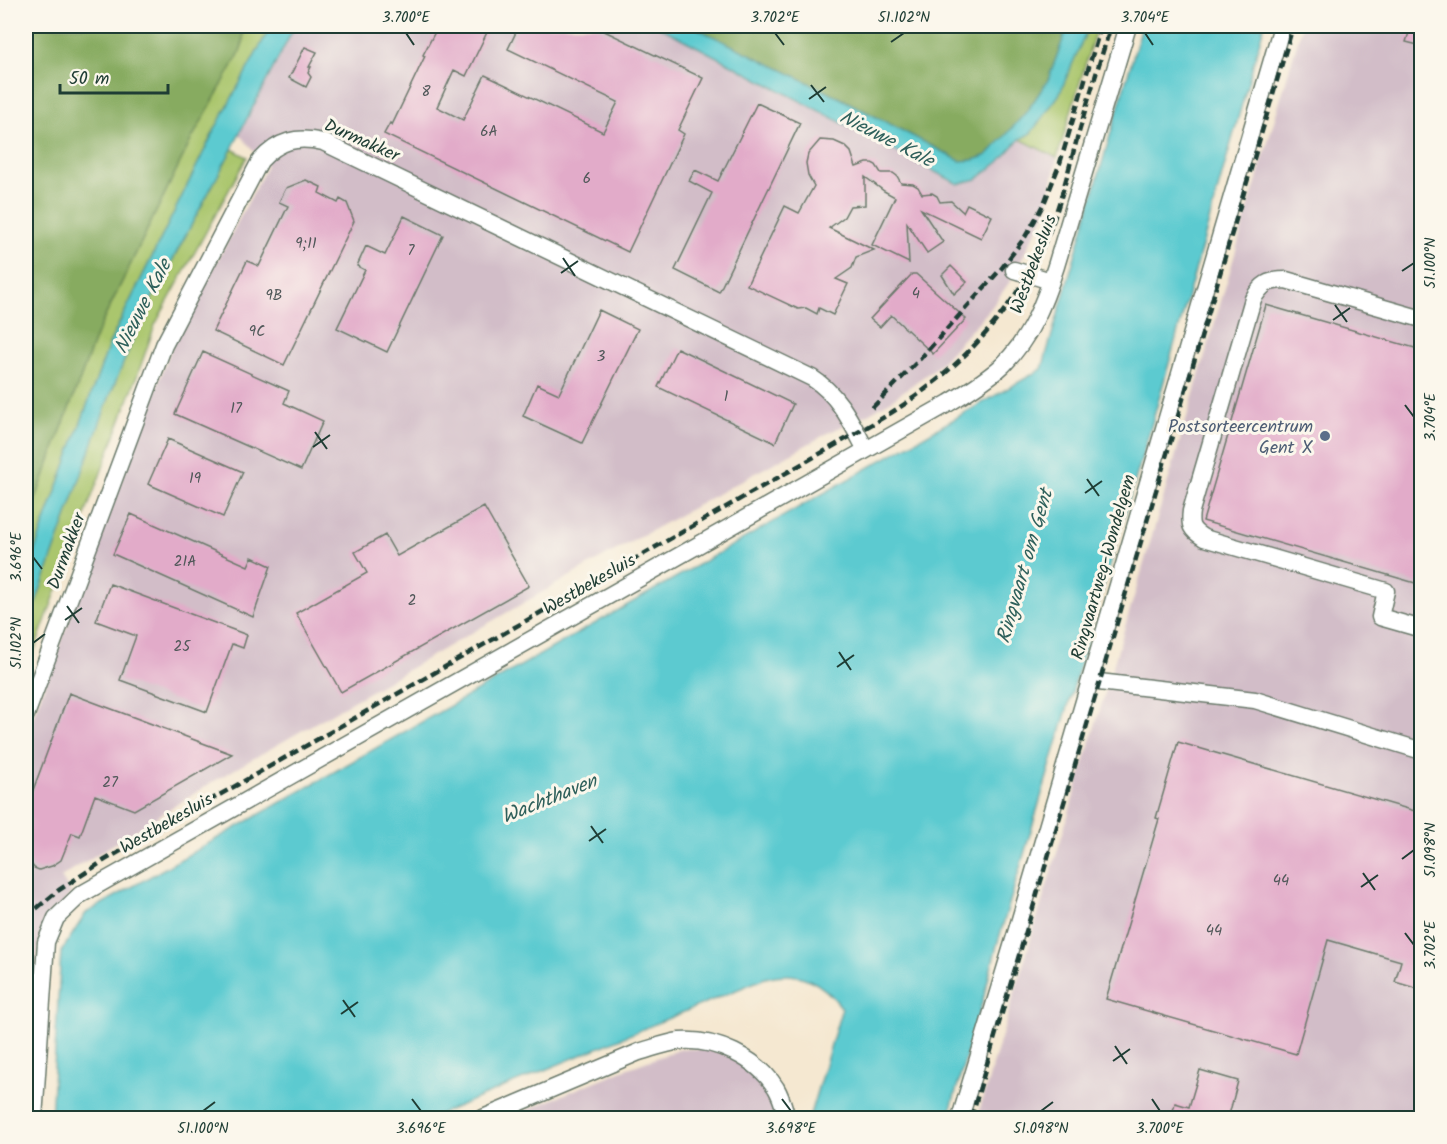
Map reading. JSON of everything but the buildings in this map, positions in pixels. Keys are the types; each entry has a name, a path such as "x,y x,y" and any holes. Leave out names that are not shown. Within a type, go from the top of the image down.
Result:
{"street":[{"name":"Westbekesluis","path":"34,1119 46,942 56,918 80,895 959,397 1001,366 1024,339 1041,308 1128,26"},
{"name":"Ringvaartweg-Wondelgem","path":"960,1119 1020,922 1282,26"},
{"name":"Durmakker","path":"26,715 164,345 260,161 273,149 293,140 308,138 323,142 812,378 836,398 866,450"},
{"path":"1014,270 1051,281"},
{"path":"1422,320 1286,280 1274,280 1261,286 1253,299 1191,511 1190,522 1194,532 1204,538 1386,591 1380,617 1422,629"},
{"path":"1090,681 1256,700 1422,751"},
{"path":"483,1119 639,1052 681,1041 714,1044 748,1059 775,1087 783,1102 787,1119"}],"shaded area":[{"path":"295,26 658,26 958,184 977,179 999,162 1020,139 1057,158 1046,211 1011,280 991,308 938,366 890,401 593,563 211,783 61,877 71,893 40,935 26,1118 26,735 171,349 267,166 239,134"},
{"path":"1302,26 1421,26 1421,1118 977,1118 1142,570"},
{"path":"681,1049 704,1049 726,1054 752,1070 777,1101 780,1118 507,1118 623,1070"}],"green space":[{"path":"26,26 238,26 243,40 238,56 191,140 97,333 26,525"},
{"path":"246,26 271,26 215,129 110,342 26,574 26,525 97,333 191,140 238,56"},
{"path":"692,26 1068,26 1048,80 1028,110 987,155 974,160 960,161 840,98"},
{"path":"1088,26 1097,26 1057,158 1020,139 1031,133"},
{"path":"232,149 247,157 155,325 26,672 26,630 107,402 142,317"}],"water":[{"name":"Nieuwe Kale","path":"271,26 295,26 142,317 107,403 26,630 26,574 110,342 215,129"},
{"name":"Nieuwe Kale","path":"658,26 692,26 840,98 960,161 974,160 987,155 1006,135 1028,110 1048,80 1068,26 1088,26 1059,95 1031,133 1020,139 999,162 977,179 958,184"},
{"path":"1142,26 1264,26 1153,420 948,1118 809,1118 842,1008 818,984 799,976 788,975 765,978 430,1118 51,1118 61,952 86,913 1042,369"}],"railway":[{"path":"872,408 920,359 1001,269 1025,237 1045,201 1060,163 1101,26"},
{"path":"26,917 59,890 105,860 874,423 927,388 973,347 994,324 1029,272 1044,244 1058,205 1111,26"},
{"path":"971,1118 1293,26"}],"place":[{"name":"Postsorteercentrum Gent X","path":"1325,436"}],"water label":[{"name":"Ringvaart om Gent","path":"1024,566"},
{"name":"Wachthaven","path":"549,798"}]}
